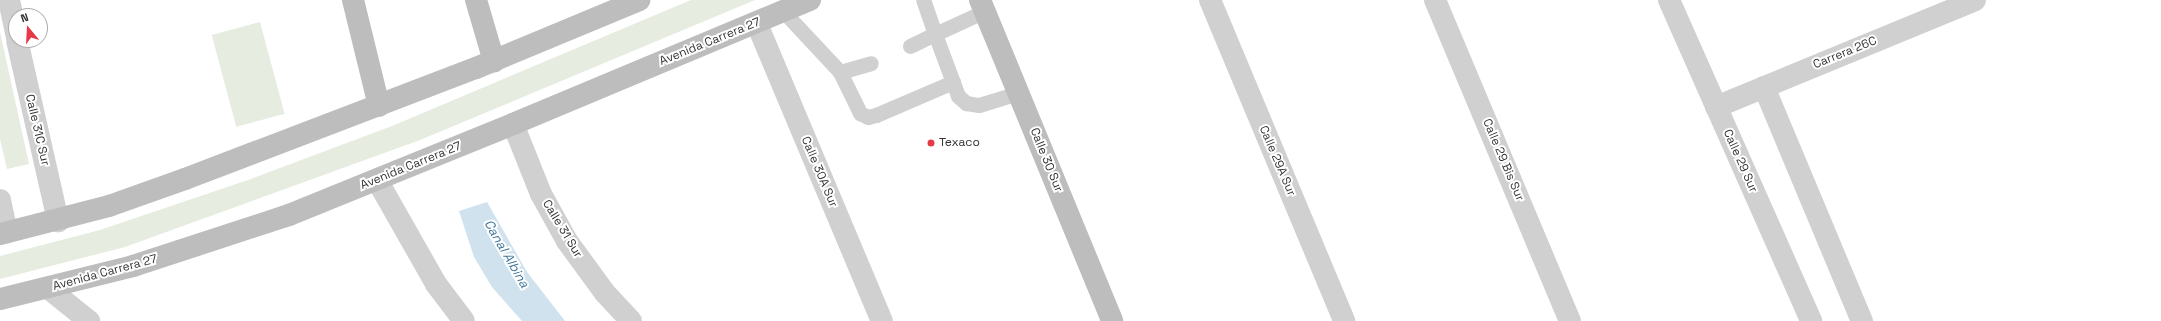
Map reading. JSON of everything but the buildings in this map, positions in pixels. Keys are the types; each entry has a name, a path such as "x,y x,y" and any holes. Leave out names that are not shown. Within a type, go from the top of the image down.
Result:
{"main road":[{"path":"353,0 379,106"},
{"path":"476,0 494,61"},
{"path":"4,233 58,221 171,184 494,61 639,0"},
{"name":"Avenida Carrera 27","path":"0,299 48,288 207,244 377,180 757,24 810,0"},
{"name":"Calle 30 Sur","path":"982,6 1112,321"}],"street":[{"name":"Calle 29A Sur","path":"1210,0 1344,321"},
{"name":"Calle 29 Bis Sur","path":"1435,0 1570,321"},
{"name":"Calle 29 Sur","path":"1669,0 1811,321"},
{"name":"Carrera 26C","path":"1716,107 1975,0"},
{"name":"Calle 30A Sur","path":"757,24 882,321"},
{"name":"Calle 31C Sur","path":"19,48 58,221"},
{"path":"1764,87 1862,321"},
{"name":"Calle 31 Sur","path":"513,124 541,194 567,241 605,293 631,321"},
{"path":"377,180 436,284 464,321"},
{"path":"0,200 4,233"},
{"path":"48,288 89,321"}],"lane":[{"path":"923,0 958,96 966,103 979,105 1018,93"},
{"path":"910,46 935,34 982,6"},
{"path":"783,11 840,72 860,113 868,117 876,116 953,82"},
{"path":"840,72 871,63"}],"shaded area":[{"path":"691,0 755,0 420,140 125,247 0,279 0,256 100,230 251,179 392,126"},
{"path":"260,22 285,114 236,127 212,35"},
{"path":"0,32 29,164 7,169 0,139"}],"water":[{"name":"Canal Albina","path":"487,202 527,272 565,321 522,321 492,287 474,257 459,211"}],"place":[{"name":"Texaco","path":"931,143"}]}
